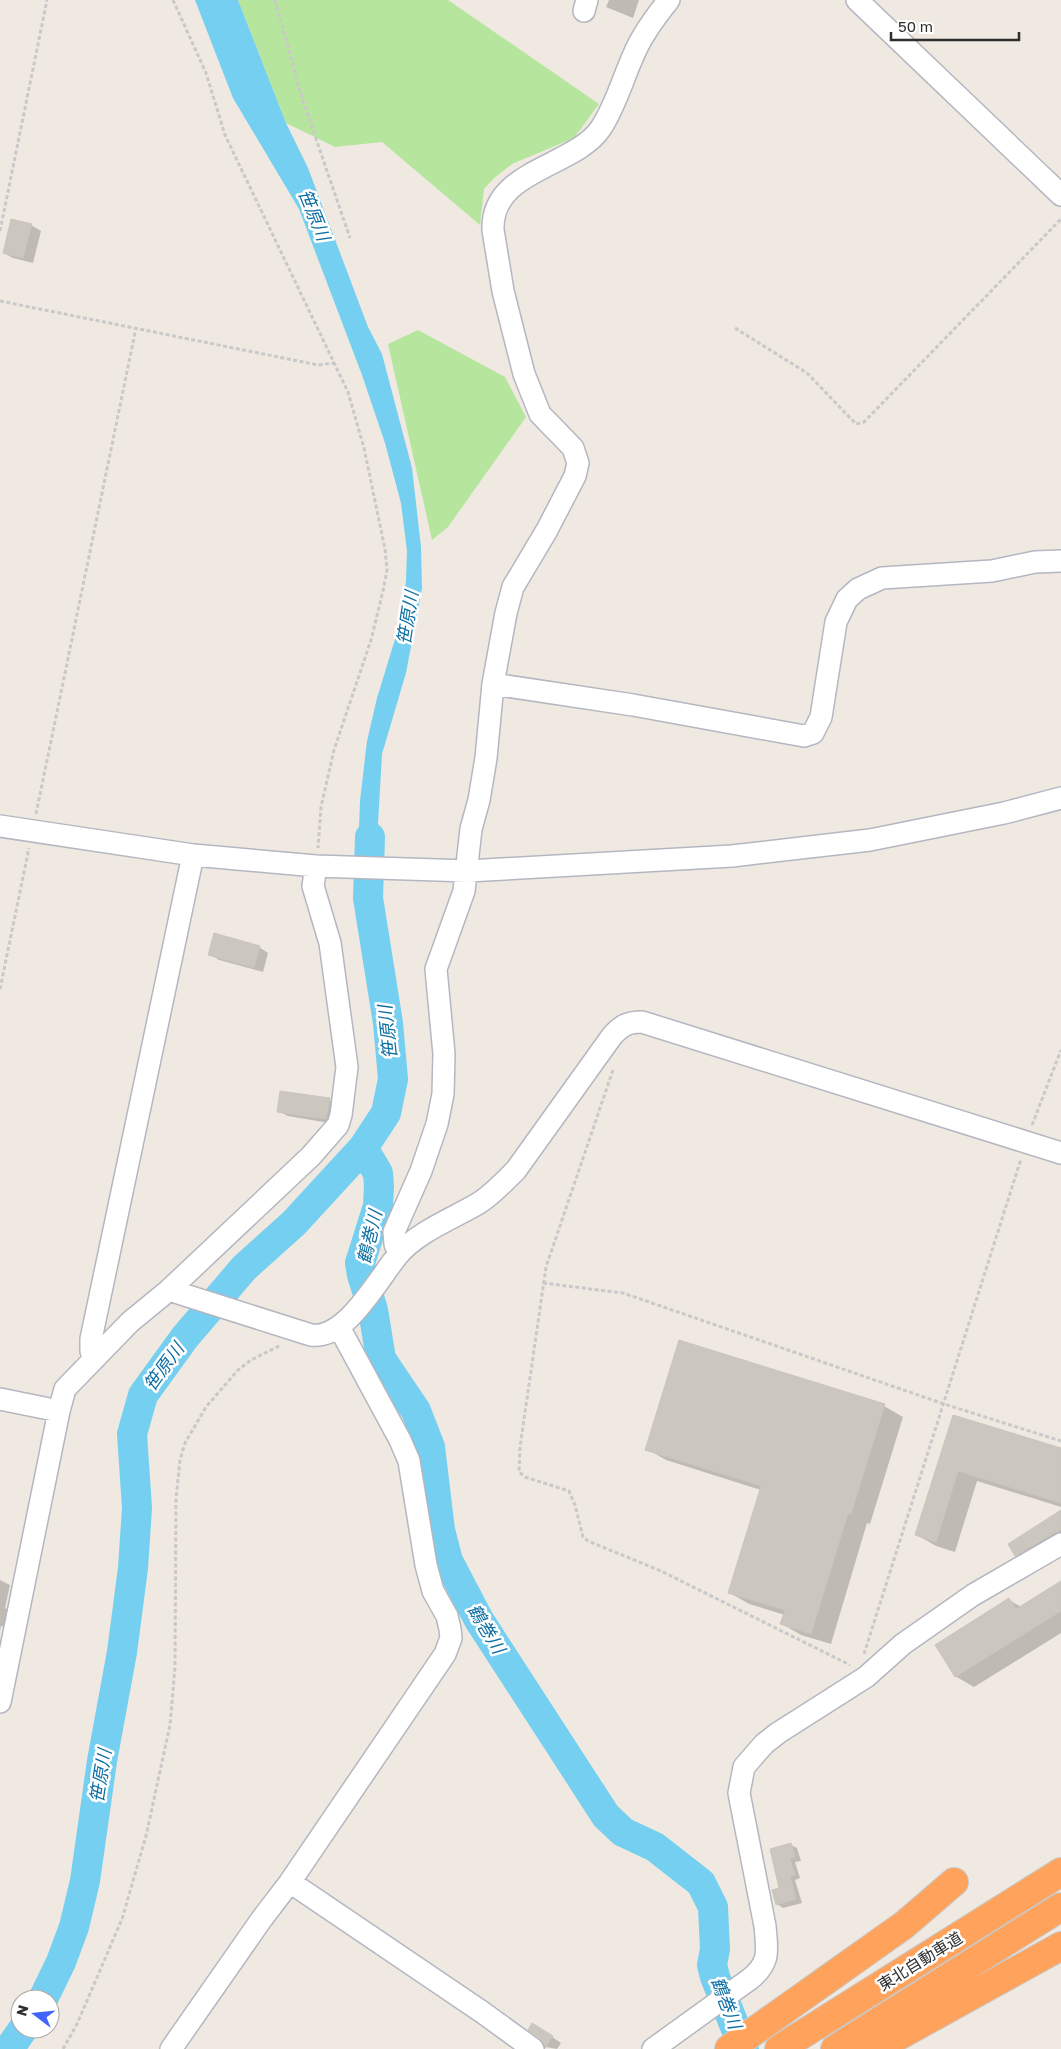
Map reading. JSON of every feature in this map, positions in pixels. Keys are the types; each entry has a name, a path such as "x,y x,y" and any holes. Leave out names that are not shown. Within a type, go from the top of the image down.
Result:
{"highway":[{"name":"東北自動車道","path":"779,2049 1061,1872"},
{"path":"729,2049 904,1925 954,1882"},
{"name":"東北自動車道","path":"836,2049 1061,1907"},
{"path":"875,2049 1061,1946"}],"street":[{"path":"396,1259 394,1232 421,1171 437,1124 443,1094 444,1054 436,969 464,891 468,870 471,830 479,800 486,758 493,684 506,613 513,587 561,503 578,463 574,448 540,414 524,374 503,291 493,230 494,220 506,192 519,181 581,148 601,128 634,54 669,0"},
{"path":"856,0 1061,195"},
{"path":"493,684 633,705 804,736 813,732 821,717 836,622 846,599 858,589 882,578 992,571 1035,562 1061,561"},
{"path":"0,826 193,855 316,866 468,870 732,856 860,841 1004,813 1061,798"},
{"path":"95,1358 90,1351 91,1339 193,855"},
{"path":"0,1702 65,1389 130,1322 169,1290 311,1156 331,1134 340,1120 347,1067 330,943 313,886 316,866"},
{"path":"169,1290 311,1335 326,1334 341,1326 396,1259 428,1232 478,1204 498,1189 522,1162 612,1036 626,1023 642,1022 1061,1153"},
{"path":"171,2049 261,1920 290,1882 445,1654 451,1638 447,1616 433,1590 426,1565 409,1461 341,1326"},
{"path":"0,1400 59,1411"},
{"path":"653,2049 760,1970 767,1956 765,1926 740,1793 744,1766 764,1744 778,1733 965,1600 1061,1544"},
{"path":"290,1882 482,2012 533,2049"}],"path":[{"path":"0,231 47,0"},
{"path":"173,0 206,73 224,134 348,392 364,448 385,549 387,570 371,640 334,750 321,807 316,866"},
{"path":"275,0 303,100 350,238"},
{"path":"735,328 807,373 856,424 864,422 1061,219"},
{"path":"0,300 318,365 334,363"},
{"path":"0,989 136,328"},
{"path":"614,1066 546,1267 520,1447 519,1472 525,1476 569,1491 575,1505 583,1536 588,1541 662,1571 850,1665 862,1675 1026,1142 1061,1050"},
{"path":"543,1283 623,1293 944,1404 1061,1441"},
{"path":"63,2049 77,2024 122,1919 146,1836 170,1725 175,1667 176,1499 180,1460 185,1443 206,1407 238,1370 273,1348 287,1346"}],"green space":[{"path":"238,0 448,0 599,104 574,138 512,164 493,179 484,189 480,225 382,142 335,147 286,123"},
{"path":"418,330 505,377 526,417 448,527 432,540 388,344"}],"water":[{"path":"195,0 238,0 286,123 308,168 368,327 382,354 412,468 421,547 422,588 406,673 382,754 376,859 358,858 360,801 367,741 377,698 400,623 406,581 407,551 401,503 385,443 362,375 299,209 233,98"}],"building":[{"path":"11,219 32,224 23,258 3,253"},
{"path":"214,933 260,946 254,968 208,955"},
{"path":"280,1091 330,1098 326,1119 277,1112"},
{"path":"679,1340 885,1404 851,1514 848,1513 811,1634 780,1624 785,1610 728,1593 761,1486 645,1450"},
{"path":"953,1415 1061,1448 1061,1503 958,1471 936,1542 915,1535"},
{"path":"1061,1510 1061,1529 1015,1556 1008,1544"},
{"path":"1061,1581 1061,1611 955,1677 935,1645 1009,1598 1016,1609"},
{"path":"791,1843 795,1857 790,1859 795,1875 790,1876 796,1899 776,1905 772,1890 779,1888 770,1849"},
{"path":"532,2023 553,2036 545,2048 541,2039 528,2030"}],"waterway":[{"name":"笹原川","path":"48,1989 61,1962 74,1927 85,1881 102,1761 122,1652 133,1568 137,1508 132,1434 143,1395 185,1337 244,1268 294,1223 363,1148 386,1113 393,1079 388,1023 368,898 370,837"},
{"name":"鶴巻川","path":"363,1148 378,1173 379,1186 378,1206 360,1263 362,1275 373,1310 381,1359 416,1411 430,1447 440,1530 448,1561 479,1620 606,1816 623,1832 655,1847 701,1883 713,1907 715,1949 712,1965 715,1977 744,2049"},
{"name":"笹原川","path":"9,2049 16,2039"}]}
